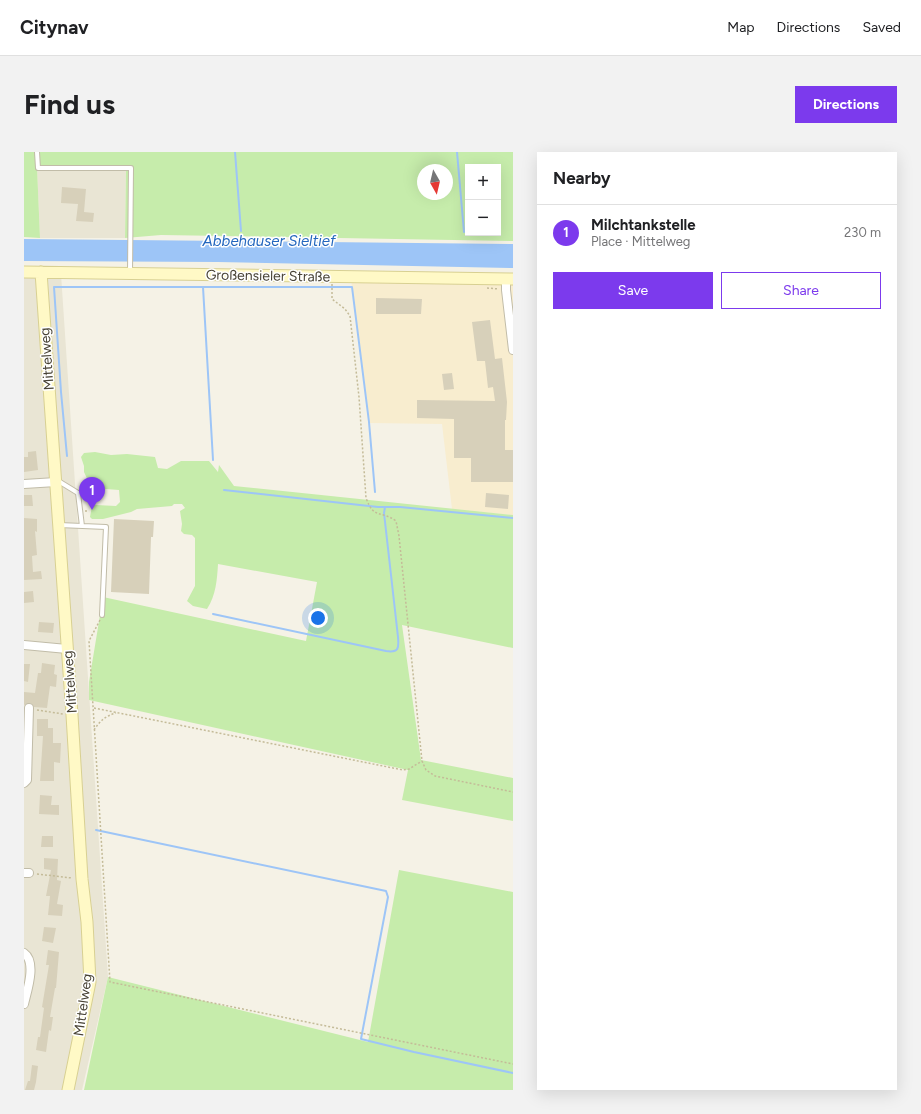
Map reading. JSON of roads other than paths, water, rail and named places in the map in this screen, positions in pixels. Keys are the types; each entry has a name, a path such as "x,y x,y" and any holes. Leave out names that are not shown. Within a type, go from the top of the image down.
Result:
{"street":[{"name":"Großensieler Straße","path":"24,272 130,269 510,279"},
{"name":"Mittelweg","path":"41,272 90,982 68,1090"},
{"path":"510,279 506,290 513,350"},
{"path":"24,484 56,482"},
{"path":"24,645 67,649"},
{"path":"24,783 27,780 29,708"},
{"path":"24,953 26,954 30,964 30,974 24,1004"}],"lane":[{"path":"37,152 38,168 131,168 130,269"},
{"path":"56,482 60,482 78,493 82,526"},
{"path":"59,525 106,527 102,615"}],"water":[{"path":"24,239 513,244 513,268 218,262 24,261"}],"waterway":[{"name":"Abbehauser Sieltief","path":"235,152 241,231"},
{"path":"457,152 464,232"},
{"name":"Abbehauser Sieltief","path":"241,236 242,243"},
{"path":"67,456 54,287 352,287 369,422 375,492"},
{"path":"203,287 213,460"},
{"path":"224,490 378,507 400,507 513,518"},
{"path":"213,614 386,651 396,650 398,647 398,641 384,513 385,507"},
{"path":"96,830 386,891 388,897 361,1039 513,1073"}],"place":[{"name":"Milchtankstelle","path":"92,510"}]}
